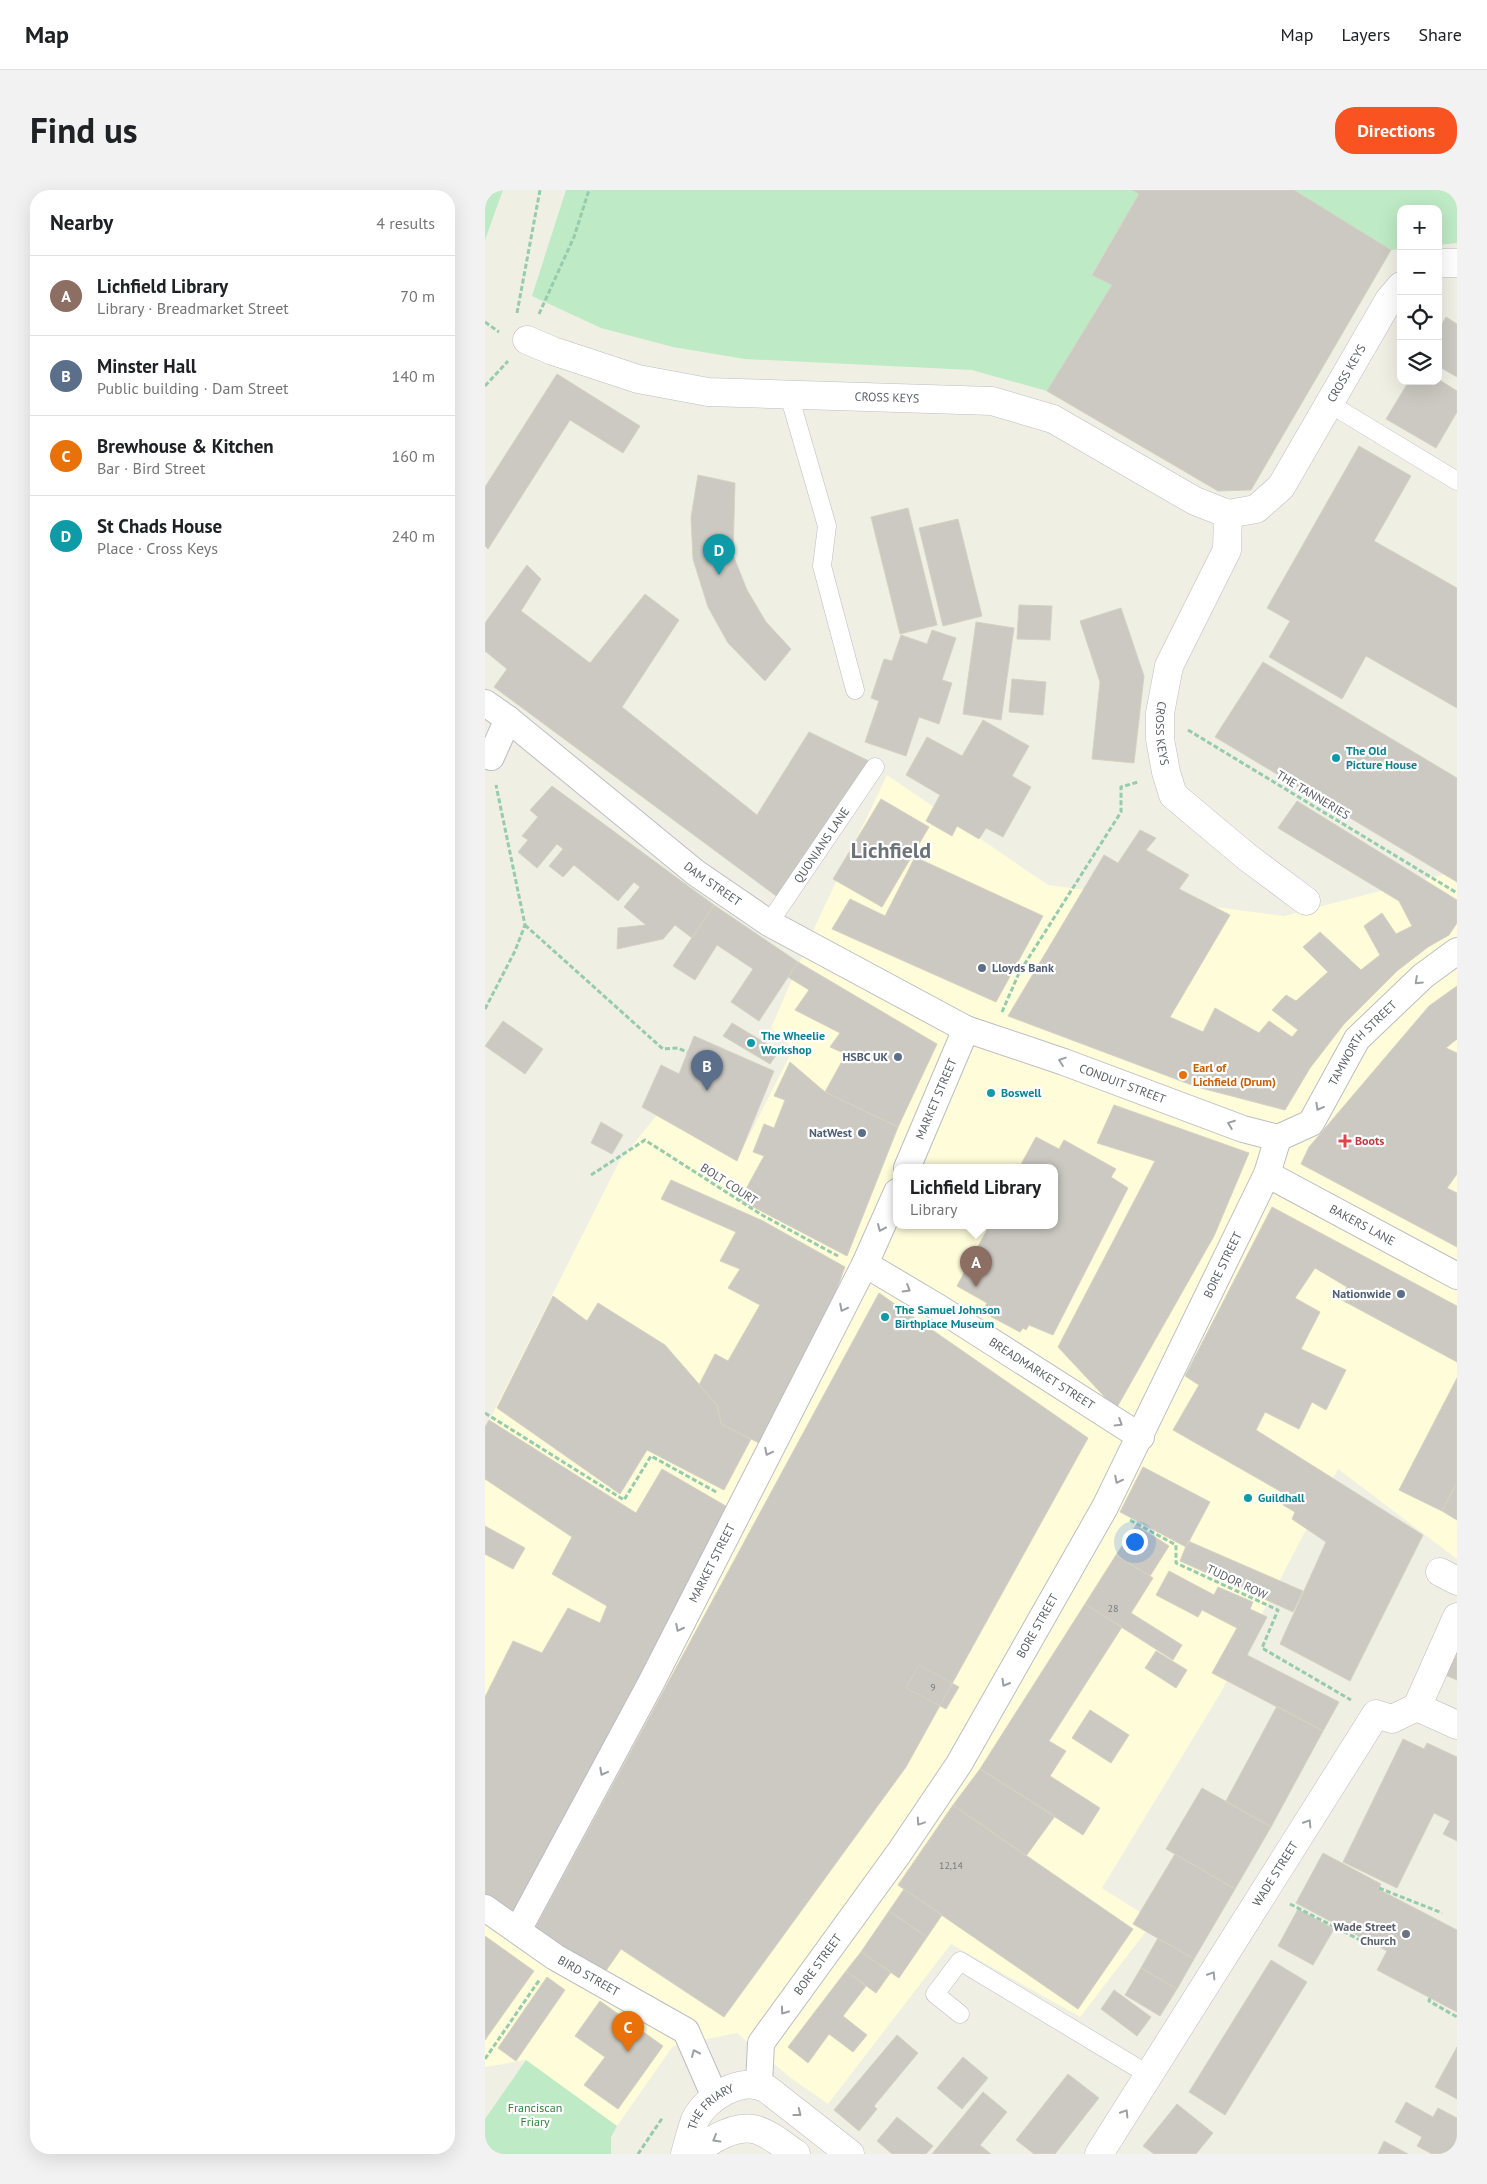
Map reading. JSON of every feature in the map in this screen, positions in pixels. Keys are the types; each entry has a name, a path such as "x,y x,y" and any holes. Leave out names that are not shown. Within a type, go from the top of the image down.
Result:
{"street":[{"path":"1442,263 1457,263"},
{"name":"CROSS KEYS","path":"517,340 638,379 708,392 992,401 1053,419 1195,501 1228,514 1255,509 1281,487 1389,300 1397,291"},
{"name":"CROSS KEYS","path":"1228,514 1227,550 1169,666 1160,713 1160,739 1166,772 1173,794 1247,857 1306,901"},
{"name":"DAM STREET","path":"485,703 508,719 696,873 769,923 966,1029"},
{"path":"491,757 508,719"},
{"name":"TAMWORTH STREET","path":"1278,1138 1311,1122 1357,1039 1423,976 1457,951"},
{"name":"CONDUIT STREET","path":"966,1029 1064,1062 1243,1129 1278,1138"},
{"name":"MARKET STREET","path":"909,1164 966,1029"},
{"name":"BORE STREET","path":"759,2084 761,2043 899,1853 959,1764 1105,1507 1141,1437 1267,1174 1278,1138"},
{"name":"BAKERS LANE","path":"1267,1174 1457,1276"},
{"name":"MARKET STREET","path":"518,1930 651,1683 864,1267 893,1201"},
{"name":"BREADMARKET STREET","path":"864,1267 939,1308 1141,1437"},
{"path":"1376,1714 1392,1719 1417,1707 1457,1617"},
{"path":"1417,1707 1457,1725"},
{"name":"WADE STREET","path":"1099,2154 1376,1714"},
{"name":"BIRD STREET","path":"485,1908 555,1957 686,2031 715,2097"},
{"path":"759,2084 851,2154"},
{"name":"THE FRIARY","path":"685,2154 696,2119 715,2097 739,2085 759,2084"},
{"name":"THE FRIARY","path":"694,2154 698,2149 731,2130 740,2127 751,2127 778,2141 796,2154"}],"lane":[{"path":"789,395 827,526 822,566 855,690"},
{"path":"1330,404 1457,481"},
{"name":"QUONIANS LANE","path":"769,923 875,767"},
{"path":"960,2014 935,1994 960,1961 1149,2075"}],"path":[{"path":"517,340 540,190"},
{"path":"485,386 517,340 574,237 589,190"},
{"name":"THE TANNERIES","path":"1160,713 1457,893"},
{"path":"485,1009 515,951 525,925 516,877 506,840 491,757"},
{"path":"991,1038 1019,973 1121,812 1121,787 1166,772"},
{"path":"525,925 663,1049 678,1048 687,1052"},
{"name":"BOLT COURT","path":"591,1176 645,1140 762,1215 864,1267"},
{"path":"485,1413 624,1500 651,1456 741,1506"},
{"name":"TUDOR ROW","path":"1105,1507 1177,1545 1176,1563 1278,1610 1262,1648 1376,1714"},
{"path":"1379,1888 1442,1913"},
{"path":"1266,1890 1360,1940 1362,1938"},
{"path":"485,2059 555,1957"},
{"path":"1430,1998 1429,2001 1457,2017"}],"shaded area":[{"path":"887,775 1048,885 1284,916 1457,871 1457,1559 1338,1469 1220,1694 1102,1888 1154,1921 1080,2017 951,1944 828,2104 791,2078 737,2033 673,2046 617,2126 526,2060 485,2067 485,1429 619,1162 657,1115 737,1160 793,1049 771,1028 817,922"}],"green space":[{"path":"485,190 503,190 485,240"},
{"path":"566,190 1132,190 1139,194 1092,274 1112,285 1047,391 972,370 745,359 673,347 601,328 532,296"},
{"path":"1294,190 1457,190 1457,243 1442,245 1442,205 1397,205 1397,249 1391,250"},
{"name":"Franciscan Friary","path":"526,2060 617,2126 611,2137 611,2154 485,2154 485,2119"}],"building":[{"path":"1132,190 1294,190 1391,250 1251,490 1218,491 1047,391 1112,285 1092,275 1139,194"},
{"path":"1446,317 1457,324 1457,377 1442,368 1442,324"},
{"path":"557,374 640,426 623,453 570,420 488,549 485,546 485,487"},
{"path":"1442,382 1457,391 1457,412 1436,448 1386,419 1407,385 1442,385"},
{"path":"1359,446 1411,476 1374,541 1457,588 1457,708 1366,656 1342,699 1269,657 1290,621 1267,608"},
{"path":"698,475 735,483 733,555 747,590 766,622 791,649 765,681 728,643 708,607 693,559 691,517"},
{"path":"908,508 937,625 900,634 871,517"},
{"path":"958,519 982,616 943,626 919,528"},
{"path":"527,565 541,579 521,611 590,663 645,594 679,620 622,707 757,815 809,732 869,761 779,898 494,687 507,669 485,651 485,623"},
{"path":"1019,605 1052,606 1050,640 1017,639"},
{"path":"1121,608 1144,676 1134,763 1092,759 1100,682 1080,621"},
{"path":"976,622 1014,628 1001,720 963,714"},
{"path":"932,630 956,638 942,680 952,683 939,724 919,717 906,756 865,742 879,701 871,698 884,659 892,661 901,635 927,644"},
{"name":"The Old Picture House","path":"1263,662 1457,778 1457,882 1215,737"},
{"path":"1012,679 1046,682 1043,715 1009,712"},
{"path":"983,720 1029,746 1012,776 1031,787 1003,837 986,828 979,839 957,826 952,836 926,821 940,795 906,775 927,737 962,756"},
{"path":"552,786 714,905 692,938 675,925 663,939 617,949 618,928 646,925 624,907 640,887 634,882 618,901 574,865 563,877 549,866 563,849 557,844 537,868 518,852 528,840 522,836 538,817 530,810"},
{"path":"881,799 929,827 882,907 833,879"},
{"path":"1297,801 1457,900 1457,923 1449,935 1428,947 1397,971 1344,1024 1310,1068 1285,1110 1197,1087 1008,1016 1104,855 1118,863 1140,830 1156,838 1146,850 1189,875 1179,889 1230,915 1170,1017 1203,1032 1215,1008 1259,1033 1269,1021 1292,1037 1298,1030 1272,1010 1286,995 1296,1001 1328,972 1303,947 1320,932 1361,970 1380,955 1364,926 1382,913 1396,934 1412,926 1399,901 1278,828"},
{"path":"915,857 1043,916 996,1002 832,929 850,899 885,916"},
{"path":"714,905 798,962 759,1021 731,1002 753,969 717,945 695,980 673,966"},
{"path":"798,962 937,1044 898,1127 825,1092 846,1054 830,1047 840,1033 795,1010 809,990 788,977"},
{"path":"1457,986 1457,1039 1446,1048 1457,1053 1457,1174 1447,1188 1457,1193 1457,1247 1301,1164 1309,1147 1429,1006"},
{"path":"503,1021 543,1049 525,1074 485,1046"},
{"name":"The Wheelie Workshop","path":"732,1023 779,1051 770,1064 723,1036"},
{"path":"694,1036 774,1071 737,1161 642,1107 661,1065 679,1074"},
{"path":"790,1062 825,1092 898,1127 847,1256 740,1200 764,1156 753,1152 764,1124 774,1128 785,1100 774,1096"},
{"path":"1114,1105 1249,1153 1214,1236 1116,1409 1058,1347 1155,1161 1097,1143"},
{"path":"601,1122 623,1135 612,1154 591,1143"},
{"path":"1036,1137 1059,1149 1064,1140 1116,1169 1111,1177 1128,1188 1053,1335 1029,1325 1026,1330 1023,1328 1020,1332 986,1314 988,1311 984,1308 987,1303 957,1286 987,1229 1058,1229 1058,1164 1021,1164"},
{"path":"671,1180 763,1221 845,1267 830,1307 761,1444 721,1424 717,1405 699,1385 715,1354 728,1361 760,1305 728,1288 740,1269 720,1261 736,1232 661,1199"},
{"path":"1272,1207 1457,1306 1457,1362 1340,1299 1347,1287 1315,1268 1295,1298 1320,1312 1301,1349 1346,1370 1326,1410 1312,1402 1299,1429 1265,1412 1256,1430 1423,1535 1350,1681 1280,1644 1326,1542 1292,1519 1295,1512 1283,1505 1285,1494 1173,1430 1199,1385 1185,1376"},
{"path":"879,1293 1088,1438 906,1767 724,2017 621,1949 603,1975 533,1932"},
{"path":"553,1296 587,1321 598,1303 665,1345 717,1405 721,1424 751,1439 724,1490 647,1450 620,1494 497,1408"},
{"path":"1457,1378 1457,1483 1442,1511 1399,1490"},
{"path":"489,1420 636,1513 662,1469 731,1509 513,1916 485,1895 485,1697 513,1641 542,1653 568,1608 600,1623 607,1606 552,1574 572,1537 485,1479 485,1427"},
{"path":"1143,1467 1210,1502 1186,1547 1120,1512"},
{"path":"1457,1483 1457,1520 1442,1511"},
{"path":"1136,1525 1169,1546 1150,1576 1116,1555"},
{"path":"485,1526 525,1548 513,1569 485,1554"},
{"path":"1188,1541 1303,1591 1293,1612 1180,1561"},
{"path":"1116,1555 1153,1578 1131,1613 1182,1645 1173,1660 1085,1604"},
{"path":"1169,1571 1214,1595 1218,1587 1253,1602 1250,1609 1267,1617 1247,1655 1339,1702 1323,1731 1212,1673 1237,1628 1202,1610 1198,1617 1156,1595"},
{"path":"1085,1604 1122,1627 1049,1741 1066,1751 1050,1776 1100,1808 1083,1835 980,1769"},
{"path":"1156,1651 1187,1670 1176,1688 1145,1668"},
{"path":"1457,1651 1457,1680 1445,1675"},
{"path":"919,1665 959,1687 946,1709 906,1688"},
{"path":"1277,1706 1323,1731 1271,1827 1226,1801"},
{"path":"1090,1710 1129,1735 1111,1763 1072,1738"},
{"path":"1403,1739 1424,1749 1427,1743 1457,1757 1457,1841 1443,1834 1450,1821 1434,1813 1397,1888 1343,1862"},
{"path":"980,1769 1055,1816 1026,1856 953,1805"},
{"path":"1202,1788 1271,1827 1235,1889 1166,1849"},
{"path":"953,1805 1133,1929 1078,2009 898,1885"},
{"name":"Wade Street Church","path":"1323,1853 1381,1884 1378,1889 1457,1930 1457,2012 1377,1970 1387,1951 1296,1903"},
{"path":"1175,1854 1235,1889 1194,1959 1133,1924"},
{"path":"904,1889 942,1915 927,1937 889,1911"},
{"path":"1298,1909 1334,1929 1313,1965 1278,1946"},
{"path":"889,1911 927,1937 899,1978 861,1952"},
{"path":"485,1936 534,1971 485,2040"},
{"path":"1158,1938 1194,1959 1177,1989 1141,1968"},
{"path":"861,1952 891,1972 876,1993 846,1971"},
{"path":"1271,1960 1307,1982 1225,2115 1189,2092"},
{"path":"1141,1968 1177,1989 1160,2016 1125,1995"},
{"path":"846,1971 866,1986 843,2016 867,2035 853,2052 829,2034 808,2063 788,2047"},
{"path":"547,1977 565,1990 516,2061 498,2048"},
{"path":"1114,1990 1151,2017 1137,2036 1101,2009"},
{"path":"600,2001 663,2046 618,2109 584,2085 605,2057 575,2036"},
{"path":"897,2035 918,2053 874,2106 877,2109 859,2131 834,2110"},
{"path":"1457,2047 1457,2099 1435,2087"},
{"path":"963,2057 988,2078 962,2109 937,2088"},
{"path":"1068,2074 1099,2098 1055,2154 1034,2154 1016,2140"},
{"path":"983,2092 1007,2112 980,2145 991,2154 932,2154"},
{"path":"1406,2102 1433,2117 1438,2108 1457,2118 1457,2140 1449,2154 1432,2154 1417,2146 1422,2137 1395,2122"},
{"path":"1177,2104 1213,2133 1196,2154 1154,2154 1143,2146"},
{"path":"897,2117 933,2146 926,2154 892,2154 877,2141"},
{"path":"1384,2141 1408,2154 1378,2154"}],"place":[{"name":"St Chads House","path":"719,575"},
{"name":"The Old Picture House","path":"1336,758"},
{"name":"Lloyds Bank","path":"982,968"},
{"name":"The Wheelie Workshop","path":"751,1043"},
{"name":"HSBC UK","path":"898,1057"},
{"name":"Earl of Lichfield (Drum)","path":"1183,1075"},
{"name":"Minster Hall","path":"707,1091"},
{"name":"Boswell","path":"991,1093"},
{"name":"NatWest","path":"862,1133"},
{"name":"Boots","path":"1345,1141"},
{"name":"Lichfield Library","path":"976,1287"},
{"name":"Nationwide","path":"1401,1294"},
{"name":"The Samuel Johnson Birthplace Museum","path":"885,1317"},
{"name":"Guildhall","path":"1248,1498"},
{"name":"Wade Street Church","path":"1406,1934"},
{"name":"Brewhouse & Kitchen","path":"628,2052"}],"district":[{"name":"Lichfield","path":"891,850"}]}
